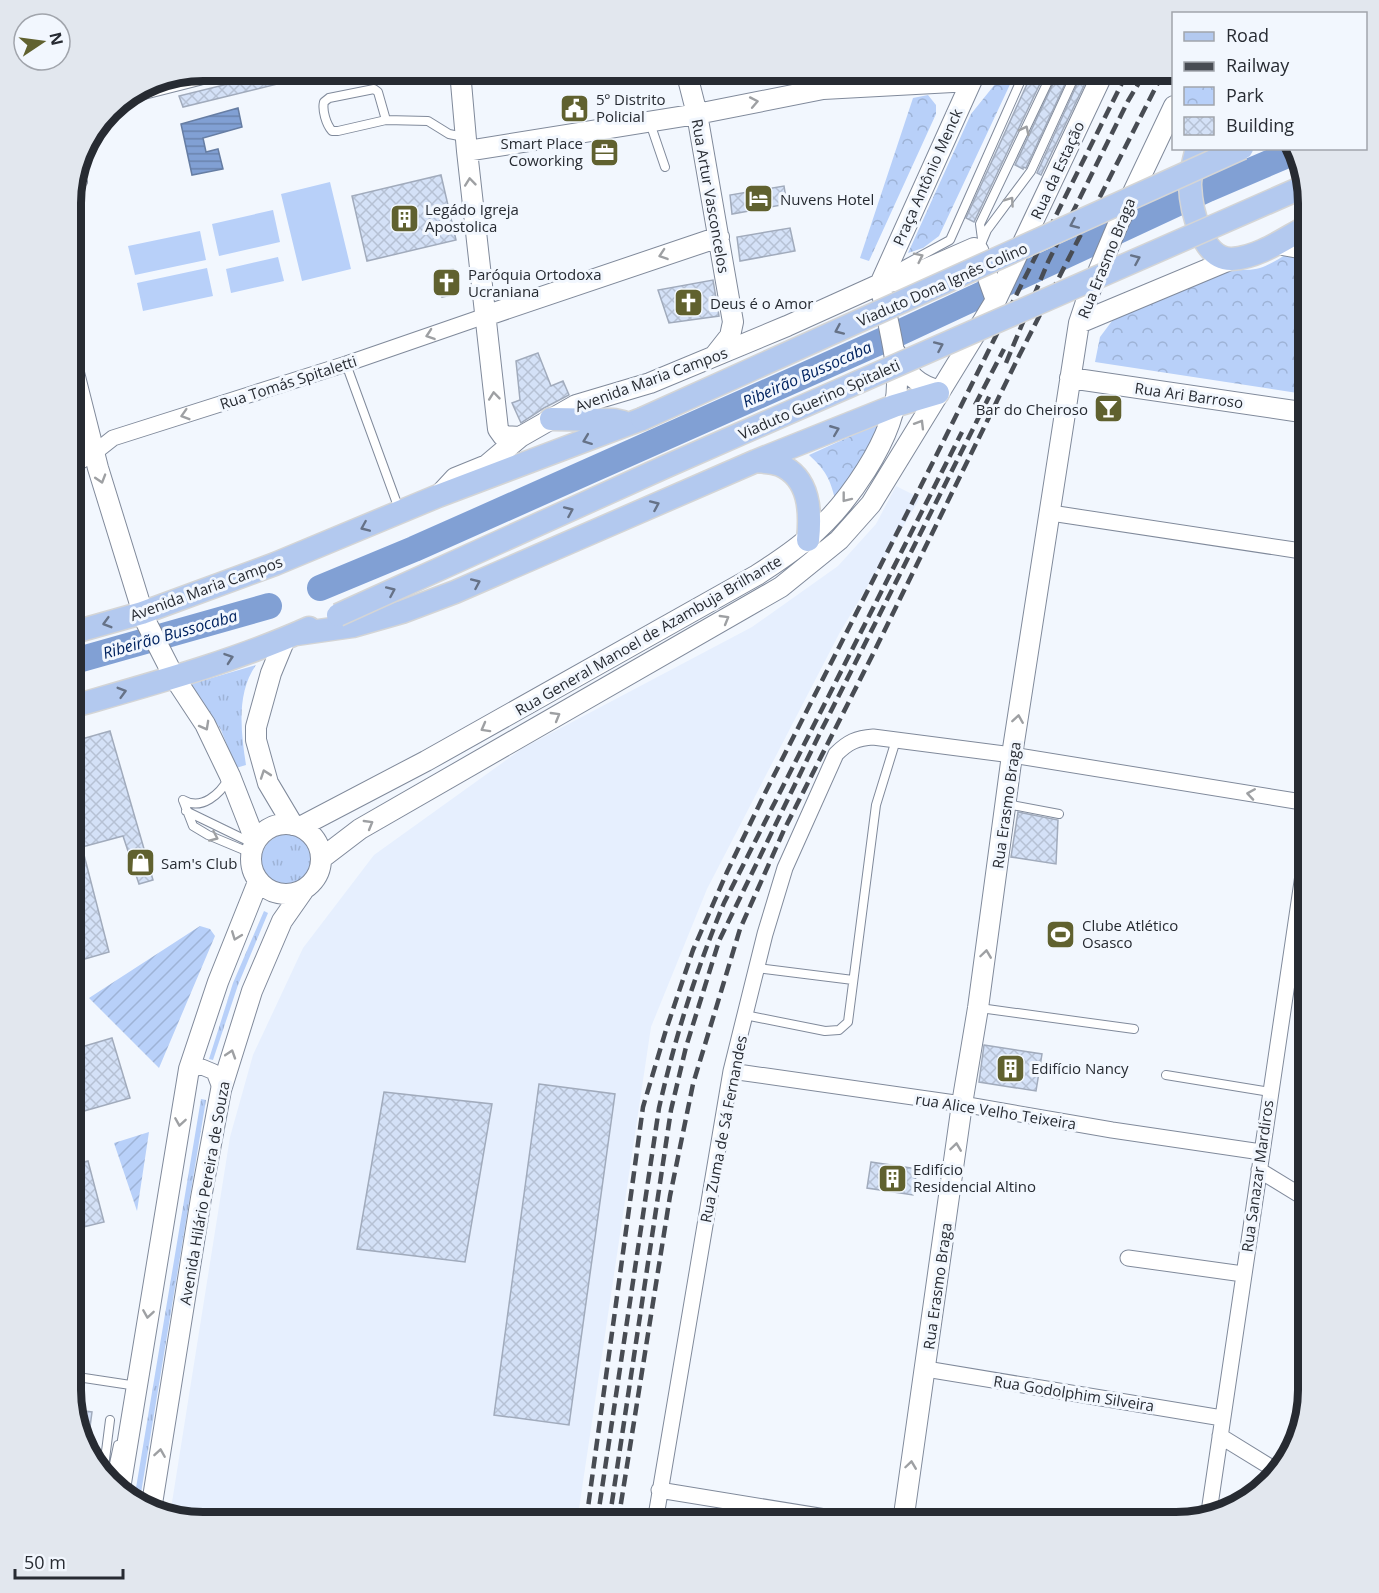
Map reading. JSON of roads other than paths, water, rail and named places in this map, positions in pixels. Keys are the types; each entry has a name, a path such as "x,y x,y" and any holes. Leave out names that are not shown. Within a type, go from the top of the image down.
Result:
{"main road":[{"path":"461,81 498,429 502,436 512,435 520,438"},
{"name":"Rua Artur Vasconcelos","path":"689,81 697,114 733,322"},
{"path":"466,144 697,114 822,81"},
{"name":"Praça Antônio Menck","path":"880,284 971,81"},
{"name":"Rua da Estação","path":"939,392 997,291 1099,81"},
{"name":"Rua Erasmo Braga","path":"905,1512 962,1104 978,1008 1012,755 1079,322 1119,222 1172,108"},
{"path":"1197,150 1192,194 1202,236 1208,248 1223,257 1232,258"},
{"name":"Viaduto Dona Ignês Colino","path":"636,422 1238,150"},
{"name":"Viaduto Guerino Spitaleti","path":"291,636 688,456 1297,190"},
{"path":"1079,322 1232,258 1277,244 1298,232"},
{"path":"485,316 719,237"},
{"path":"1277,244 1298,248"},
{"path":"980,245 997,291"},
{"name":"Avenida Maria Campos","path":"438,496 455,478 487,465 520,438 576,405 650,383 880,284 901,280 980,245"},
{"name":"Rua General Manoel de Azambuja Brilhante","path":"296,826 426,761 757,575 808,540 846,499 867,468 890,425 897,384 880,284"},
{"path":"714,357 730,336 733,322 744,330 766,335"},
{"path":"891,341 915,380 939,392"},
{"name":"Rua Ari Barroso","path":"1070,378 1298,412"},
{"path":"81,704 291,636 353,626 413,608 455,592 756,461 894,406 939,392"},
{"name":"Rua General Manoel de Azambuja Brilhante","path":"322,858 360,829 781,587 839,540 871,504 939,392"},
{"path":"551,419 636,422"},
{"name":"Avenida Maria Campos","path":"81,631 144,616 311,550 438,496 636,422"},
{"path":"81,428 94,453 144,616 172,673 205,724 230,776 253,846 252,868 258,882 284,895 303,891 317,877 322,858 315,840 296,826 268,783 256,740 256,727 272,673 291,636"},
{"path":"756,461 778,464 791,471 802,484 810,507 808,540"},
{"path":"253,846 268,829 284,824 296,826"},
{"path":"121,1480 189,1069 222,972 258,882"},
{"name":"Avenida Hilário Pereira de Souza","path":"152,1501 199,1210 221,1090 252,991 282,921 303,891"}],"street":[{"name":"Rua Tomás Spitaletti","path":"81,461 113,438 346,364 485,316"},
{"path":"1051,513 1298,550"},
{"name":"Rua Zuma de Sá Fernandes","path":"656,1512 731,1071 785,867 837,754 856,738 873,737 896,740"},
{"path":"896,740 1012,755 1298,801"},
{"name":"Rua Sanazar Mardiros","path":"1210,1507 1298,907"},
{"path":"189,1069 202,1067 214,1072 221,1090"},
{"name":"rua Alice Velho Teixeira","path":"731,1071 962,1104 1112,1130 1261,1152"},
{"path":"1259,1170 1298,1194"},
{"path":"1128,1258 1243,1274"},
{"name":"Rua Godolphim Silveira","path":"926,1369 1222,1418"},
{"path":"1220,1436 1270,1467"},
{"path":"659,1490 794,1512"}],"lane":[{"path":"880,284 902,266 950,240 1021,81"},
{"path":"980,245 980,224 1048,81"},
{"path":"980,245 987,230 1031,171 1072,81"},
{"path":"386,120 378,92 374,88 329,98 324,102 323,107 328,126 332,130 338,131 386,120 428,121 466,144"},
{"path":"650,121 665,167"},
{"path":"346,364 400,512"},
{"path":"745,1015 825,1031 839,1030 848,1022 876,806 896,740"},
{"path":"230,776 221,790 206,801 188,803 183,800 186,811 193,826 202,832 253,846"},
{"path":"1006,804 1059,814"},
{"path":"186,811 253,846"},
{"path":"757,968 853,980"},
{"path":"978,1008 1134,1029"},
{"path":"1166,1075 1270,1092"},
{"path":"81,1378 137,1386"},
{"path":"105,1462 110,1420"},
{"path":"111,1469 120,1436 130,1427"}],"waterway":[{"name":"Ribeirão Bussocaba","path":"320,588 414,549 886,339 1208,189 1288,155"},
{"name":"Ribeirão Bussocaba","path":"81,659 269,606"}],"railway":[{"path":"587,1512 643,1107 693,950 764,795 1123,81"},
{"path":"1006,363 1048,262 1140,81"},
{"path":"620,1512 670,1196 693,1084 740,929 784,830 1019,356 1159,81"},
{"path":"975,405 1004,349"},
{"path":"611,1512 671,1110 686,1047 719,941 820,733 990,395"},
{"path":"598,1512 659,1108 695,979 724,903 962,432"}],"place":[{"name":"5º Distrito Policial","path":"575,108"},
{"name":"Smart Place Coworking","path":"604,152"},
{"name":"Nuvens Hotel","path":"759,199"},
{"name":"Legádo Igreja Apostolica","path":"404,218"},
{"name":"Paróquia Ortodoxa Ucraniana","path":"447,283"},
{"name":"Deus é o Amor","path":"689,303"},
{"name":"Bar do Cheiroso","path":"1109,409"},
{"name":"Sam's Club","path":"140,863"},
{"name":"Clube Atlético Osasco","path":"1061,934"},
{"name":"Edifício Nancy","path":"1010,1068"},
{"name":"Edifício Residencial Altino","path":"892,1178"}]}
